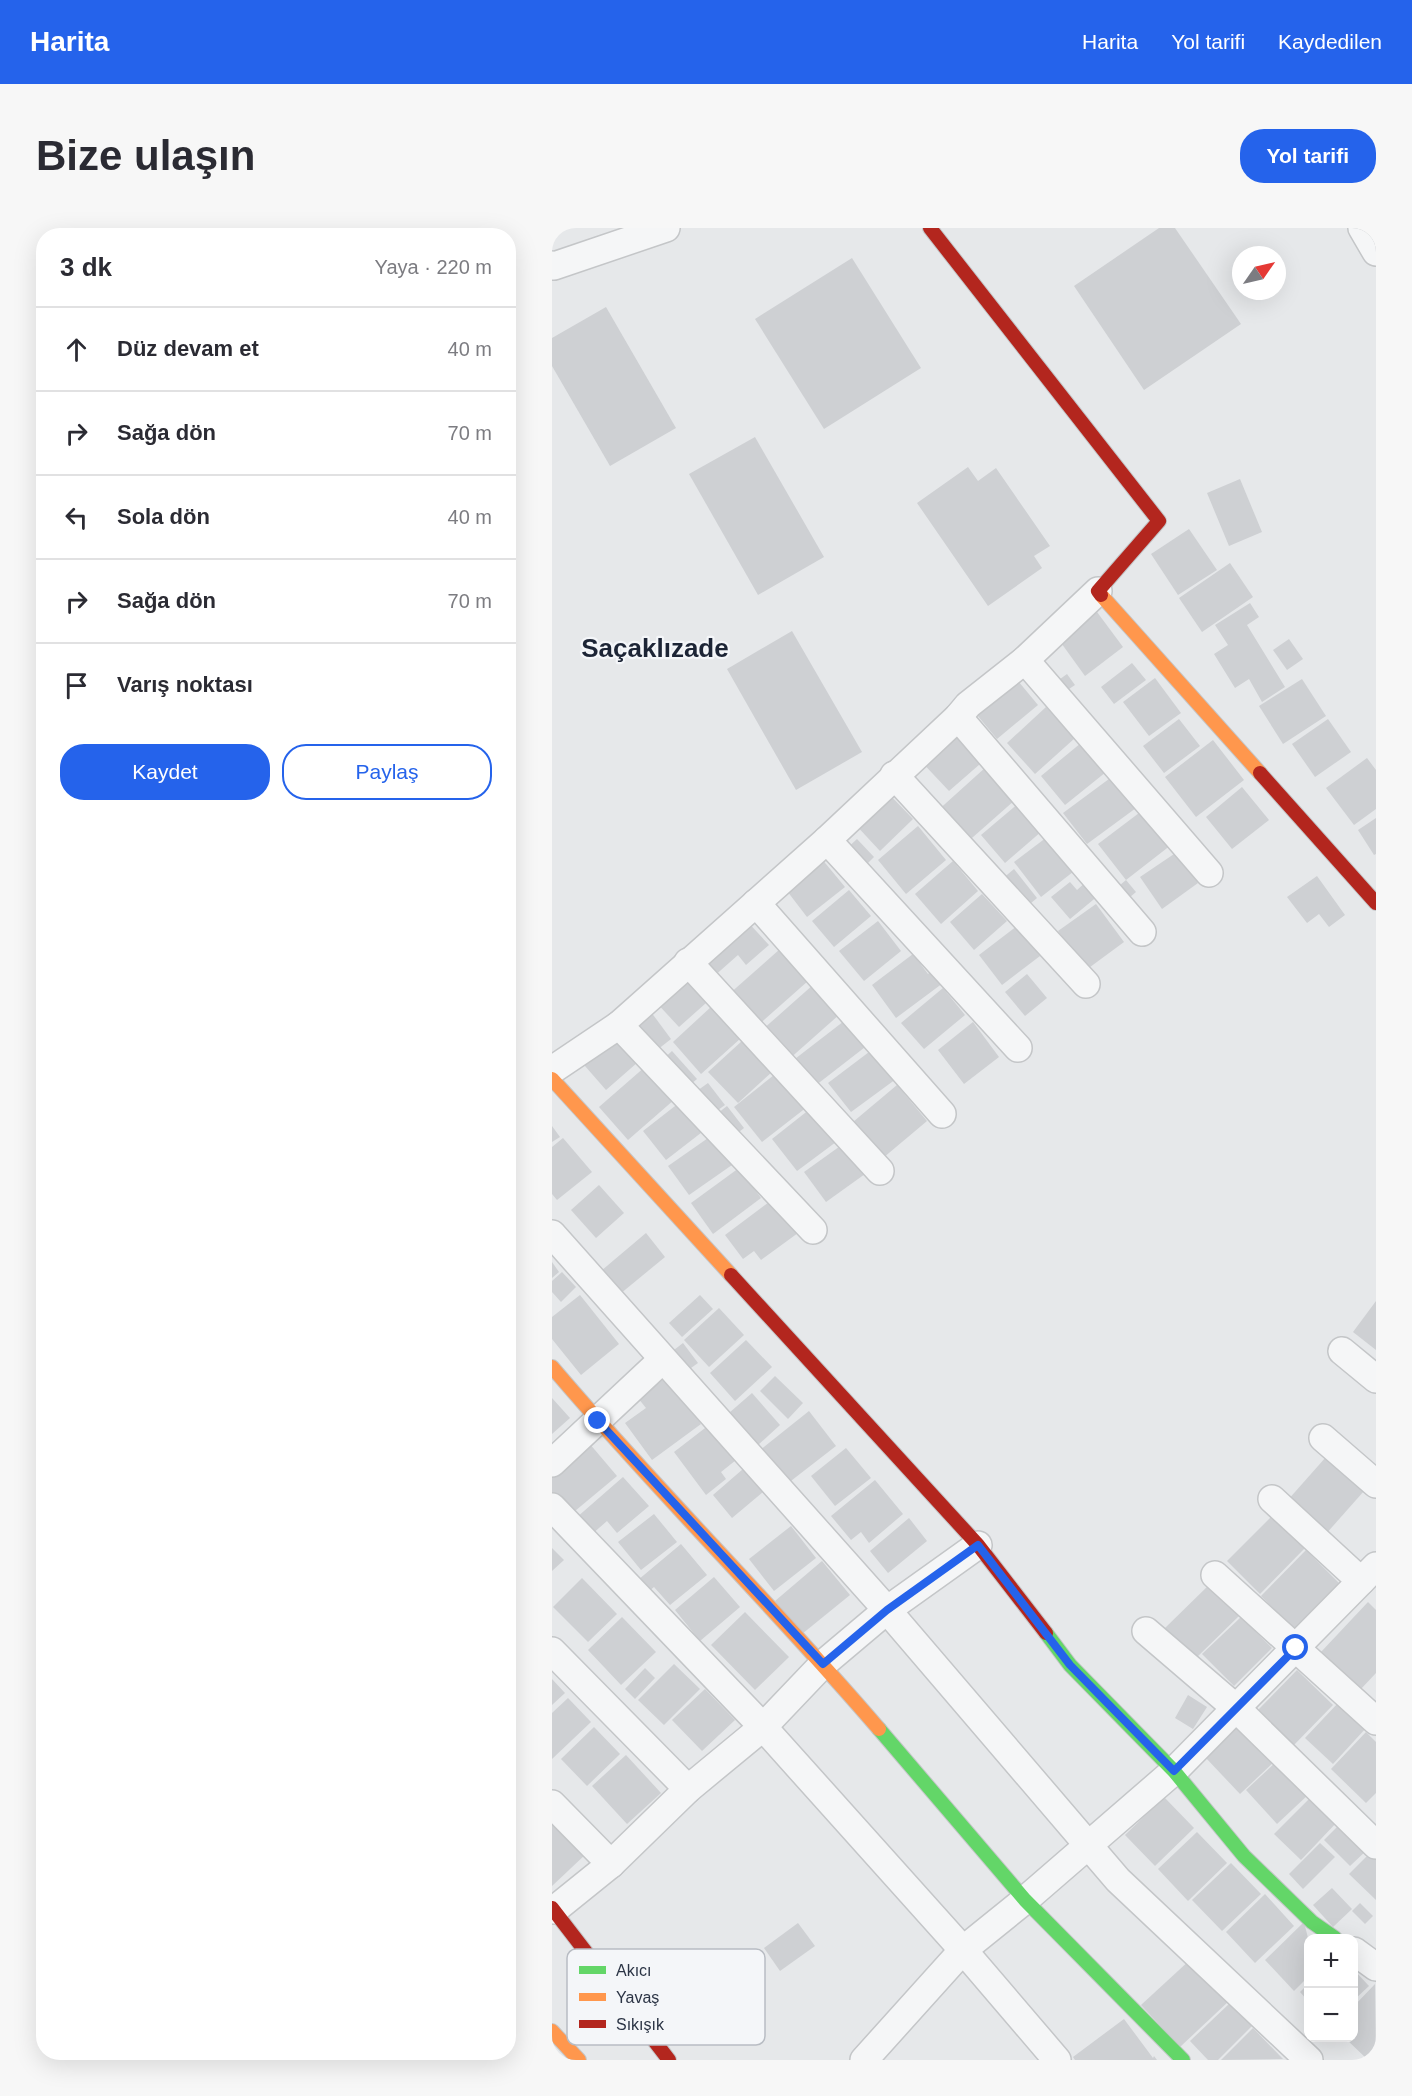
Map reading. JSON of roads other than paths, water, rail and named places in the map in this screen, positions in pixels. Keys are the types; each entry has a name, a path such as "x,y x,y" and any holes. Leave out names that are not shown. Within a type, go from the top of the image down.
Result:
{"street":[{"path":"553,266 666,228"},
{"path":"552,1070 619,1025 827,840 968,705 1025,660 1098,591 1159,521 930,228"},
{"path":"1362,228 1376,252"},
{"path":"1098,591 1376,903"},
{"path":"1025,660 1209,873"},
{"path":"958,717 1143,932"},
{"path":"894,775 1086,984"},
{"path":"827,840 1018,1048"},
{"path":"756,903 942,1114"},
{"path":"688,962 880,1170"},
{"path":"619,1025 813,1230"},
{"path":"552,1079 978,1545 1070,1665 1174,1771 1244,1856 1312,1922 1329,1934"},
{"path":"552,1234 887,1610 1118,1880 1309,2060"},
{"path":"1342,1351 1376,1379"},
{"path":"552,1463 662,1360"},
{"path":"552,1367 598,1421 823,1664 1025,1900 1183,2060"},
{"path":"1323,1438 1376,1484"},
{"path":"864,2060 963,1950 1025,1900 1174,1771 1369,1573 1272,1499"},
{"path":"552,1507 763,1727 963,1950 1057,2060"},
{"path":"584,1949 553,1909 611,1864 688,1789 763,1727 823,1664 887,1610 978,1545"},
{"path":"1215,1575 1376,1722"},
{"path":"1146,1631 1237,1709 1376,1845"},
{"path":"552,1651 688,1789"},
{"path":"552,1804 611,1864"},
{"path":"1358,1954 1376,1967"},
{"path":"552,2031 579,2060"},
{"path":"657,2045 669,2060"}],"district":[{"name":"Saçaklızade","path":"655,648"}]}
